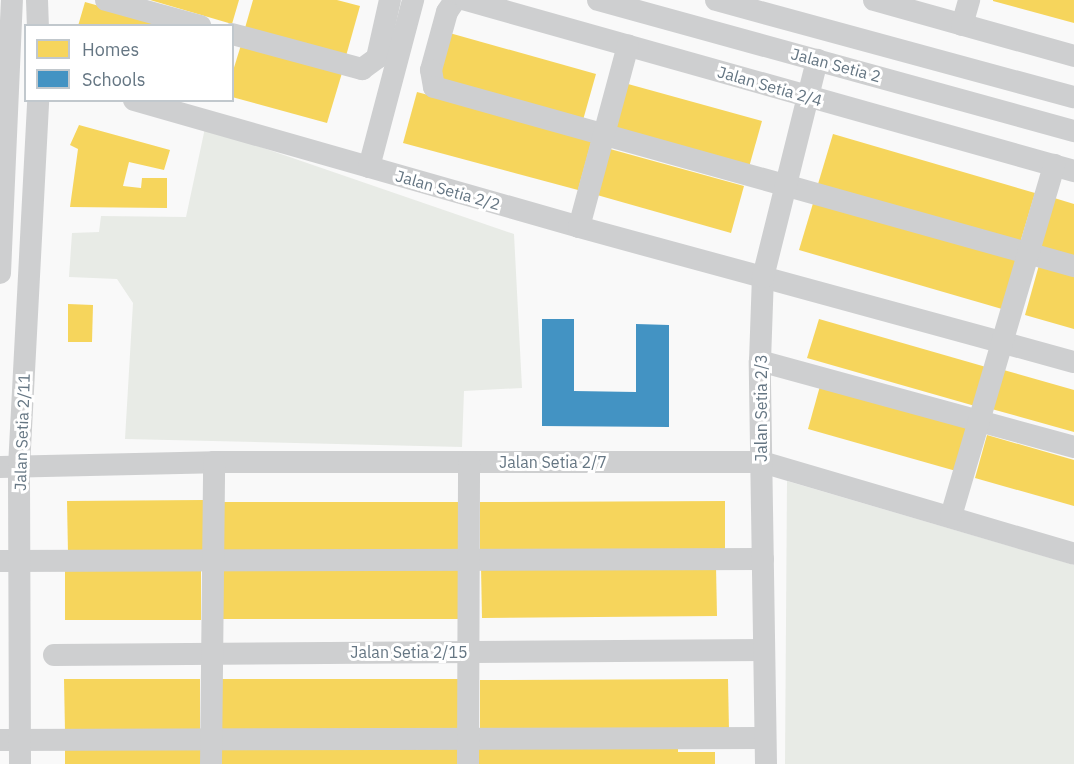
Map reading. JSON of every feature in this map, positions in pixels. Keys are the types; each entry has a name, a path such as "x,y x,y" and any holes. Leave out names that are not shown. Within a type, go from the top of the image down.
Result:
{"street":[{"path":"0,273 4,80 12,0"},
{"path":"37,0 38,24"},
{"path":"106,0 193,24"},
{"path":"234,35 362,69 377,58 390,0"},
{"path":"369,167 413,0"},
{"path":"455,0 447,12 431,70 434,87 1074,266"},
{"name":"Jalan Setia 2/4","path":"466,0 1064,168"},
{"name":"Jalan Setia 2","path":"598,0 1074,131"},
{"path":"698,27 705,0"},
{"name":"Jalan Setia 2","path":"716,0 1074,96"},
{"path":"874,0 1074,56"},
{"path":"962,25 969,0"},
{"path":"579,227 628,46"},
{"name":"Jalan Setia 2/3","path":"766,764 760,361 763,277 817,60"},
{"name":"Jalan Setia 2/11","path":"21,764 10,740 10,467 38,102"},
{"name":"Jalan Setia 2/2","path":"141,102 579,227 1074,362"},
{"path":"951,516 1028,252 1064,168"},
{"path":"760,361 1074,447"},
{"path":"211,764 214,462"},
{"name":"Jalan Setia 2/7","path":"10,467 214,462 762,462 1074,554"},
{"path":"468,764 469,462"},
{"path":"10,561 763,559"},
{"name":"Jalan Setia 2/15","path":"54,655 764,650"},
{"path":"10,740 765,738"}],"shaded area":[{"path":"205,128 514,234 522,388 464,391 462,447 125,439 133,303 117,279 69,277 72,233 99,232 101,216 186,217"},
{"path":"787,481 1074,565 1074,764 785,764"}],"building: Homes":[{"path":"150,0 239,0 232,24"},
{"path":"253,0 337,0 360,6 346,56 245,28"},
{"path":"1074,0 1074,23 993,1"},
{"path":"85,2 163,24 79,24"},
{"path":"446,32 596,74 583,120 432,78"},
{"path":"241,45 342,73 327,123 234,98 234,68"},
{"path":"628,84 762,121 749,167 615,129"},
{"path":"417,92 592,139 578,190 403,143"},
{"path":"79,125 170,150 164,170 129,162 123,186 141,188 142,178 167,178 167,208 70,207 78,149 70,145"},
{"path":"833,134 1035,193 1020,243 818,184"},
{"path":"610,149 744,186 731,233 597,195"},
{"path":"1051,197 1074,204 1074,257 1036,246"},
{"path":"814,200 1017,259 1002,309 799,250"},
{"path":"1039,265 1074,275 1074,329 1025,315"},
{"path":"68,304 93,305 92,342 68,342"},
{"path":"819,319 986,367 975,406 807,358"},
{"path":"1000,369 1074,390 1074,432 988,408"},
{"path":"820,386 968,428 956,471 808,429"},
{"path":"987,435 1074,460 1074,506 975,478"},
{"path":"203,500 203,552 68,553 67,501"},
{"path":"725,501 725,551 480,552 480,502"},
{"path":"221,502 458,502 458,554 221,554"},
{"path":"716,566 717,616 482,618 481,567"},
{"path":"223,567 460,567 460,619 223,619"},
{"path":"65,568 201,568 201,620 65,620"},
{"path":"64,679 200,679 200,731 65,731"},
{"path":"222,679 459,679 459,731 222,731"},
{"path":"728,679 729,730 480,731 480,680"},
{"path":"678,744 678,752 715,752 715,764 479,764 479,745"},
{"path":"201,745 201,764 65,764 65,746"},
{"path":"221,745 458,745 458,764 221,764"}],"building: Schools":[{"path":"542,319 574,319 574,391 636,392 636,324 669,325 669,427 542,426"}]}
